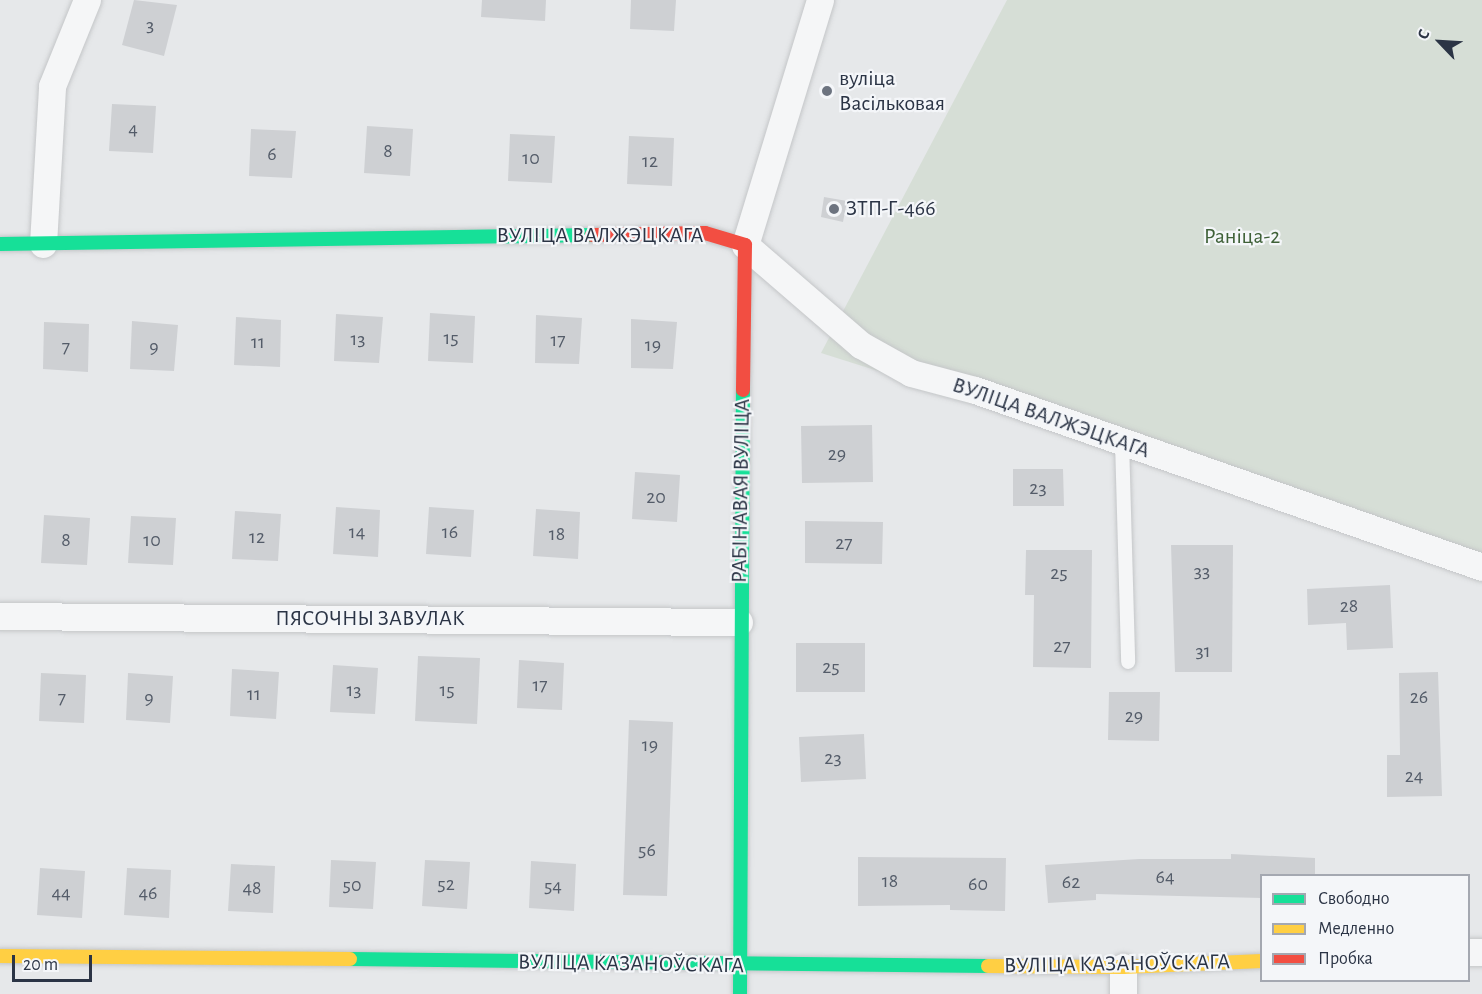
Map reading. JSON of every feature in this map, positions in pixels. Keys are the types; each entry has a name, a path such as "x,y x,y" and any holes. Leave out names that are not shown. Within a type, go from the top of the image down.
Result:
{"street":[{"path":"43,244 52,86 87,0"},
{"name":"РАБІНАВАЯ ВУЛІЦА","path":"740,994 739,622 745,244 820,0"},
{"name":"ВУЛІЦА ВАЛЖЭЦКАГА","path":"0,244 705,233 745,244 861,345 911,373 975,390 1482,567"},
{"name":"ПЯСОЧНЫ ЗАВУЛАК","path":"0,616 739,622"},
{"name":"ВУЛІЦА КАЗАНОЎСКАГА","path":"0,956 1123,967 1260,961"},
{"path":"1123,967 1123,994"}],"lane":[{"path":"1122,441 1128,662"}],"green space":[{"name":"Раніца-2","path":"1007,0 1482,0 1482,562 821,353"}],"building":[{"path":"134,0 177,5 164,56 122,45"},
{"path":"482,0 546,0 545,21 481,17"},
{"path":"631,0 676,0 674,31 630,29"},
{"path":"112,104 156,106 153,153 109,151"},
{"path":"367,126 413,129 410,176 364,173"},
{"path":"251,129 296,131 292,178 249,176"},
{"path":"510,134 555,136 552,183 508,181"},
{"path":"629,136 674,138 672,186 627,184"},
{"name":"ЗТП-Г-466","path":"824,197 847,201 843,222 821,217"},
{"path":"430,313 475,316 473,363 428,361"},
{"path":"336,314 383,317 379,363 334,361"},
{"path":"536,315 582,318 579,364 535,363"},
{"path":"236,317 281,320 280,367 234,365"},
{"path":"631,319 677,322 673,369 631,368"},
{"path":"132,321 178,325 174,371 130,369"},
{"path":"44,322 89,324 88,372 43,369"},
{"path":"872,425 873,482 802,483 801,426"},
{"path":"1013,469 1063,469 1064,506 1013,506"},
{"path":"635,472 680,475 677,522 632,519"},
{"path":"336,507 380,510 378,557 333,554"},
{"path":"429,507 474,510 471,557 426,554"},
{"path":"536,509 580,512 578,559 533,556"},
{"path":"235,511 281,514 278,561 232,559"},
{"path":"44,515 90,518 87,565 41,563"},
{"path":"131,516 176,518 173,565 128,563"},
{"path":"805,521 883,522 882,564 805,563"},
{"path":"1171,545 1233,545 1232,672 1175,672"},
{"path":"1026,550 1092,550 1091,668 1033,667 1034,595 1025,595"},
{"path":"1390,585 1393,648 1347,650 1346,623 1308,625 1307,589"},
{"path":"796,643 865,643 865,692 796,692"},
{"path":"418,656 480,658 477,724 415,721"},
{"path":"519,660 564,663 562,710 517,708"},
{"path":"333,665 378,668 375,714 330,712"},
{"path":"232,669 279,672 276,719 230,716"},
{"path":"1438,672 1442,796 1387,797 1387,755 1400,755 1399,673"},
{"path":"41,673 86,675 84,723 39,721"},
{"path":"128,673 173,676 170,723 126,720"},
{"path":"1109,692 1160,692 1159,741 1108,740"},
{"path":"629,720 673,722 667,896 623,895"},
{"path":"864,734 866,779 801,782 799,737"},
{"path":"1231,854 1315,858 1315,874 1260,874 1260,898 1096,894 1096,900 1048,903 1045,865 1139,859 1231,859"},
{"path":"858,857 1006,858 1005,911 950,910 950,905 858,906"},
{"path":"331,860 376,862 373,909 329,907"},
{"path":"425,860 470,862 467,909 422,906"},
{"path":"531,861 576,864 574,911 529,908"},
{"path":"231,864 275,866 273,913 228,911"},
{"path":"40,868 85,871 82,918 37,915"},
{"path":"127,868 171,870 169,918 124,915"}],"traffic: fast":[{"path":"0,244 592,235"},
{"path":"740,994 743,390"},
{"path":"350,959 988,966"}],"traffic: slow":[{"path":"0,956 350,959"},
{"path":"988,966 1123,967 1260,961"}],"traffic: jam":[{"path":"592,235 705,233 745,245 743,390"}],"place":[{"name":"вуліца Васільковая","path":"827,91"},
{"name":"ЗТП-Г-466","path":"834,209"}]}
